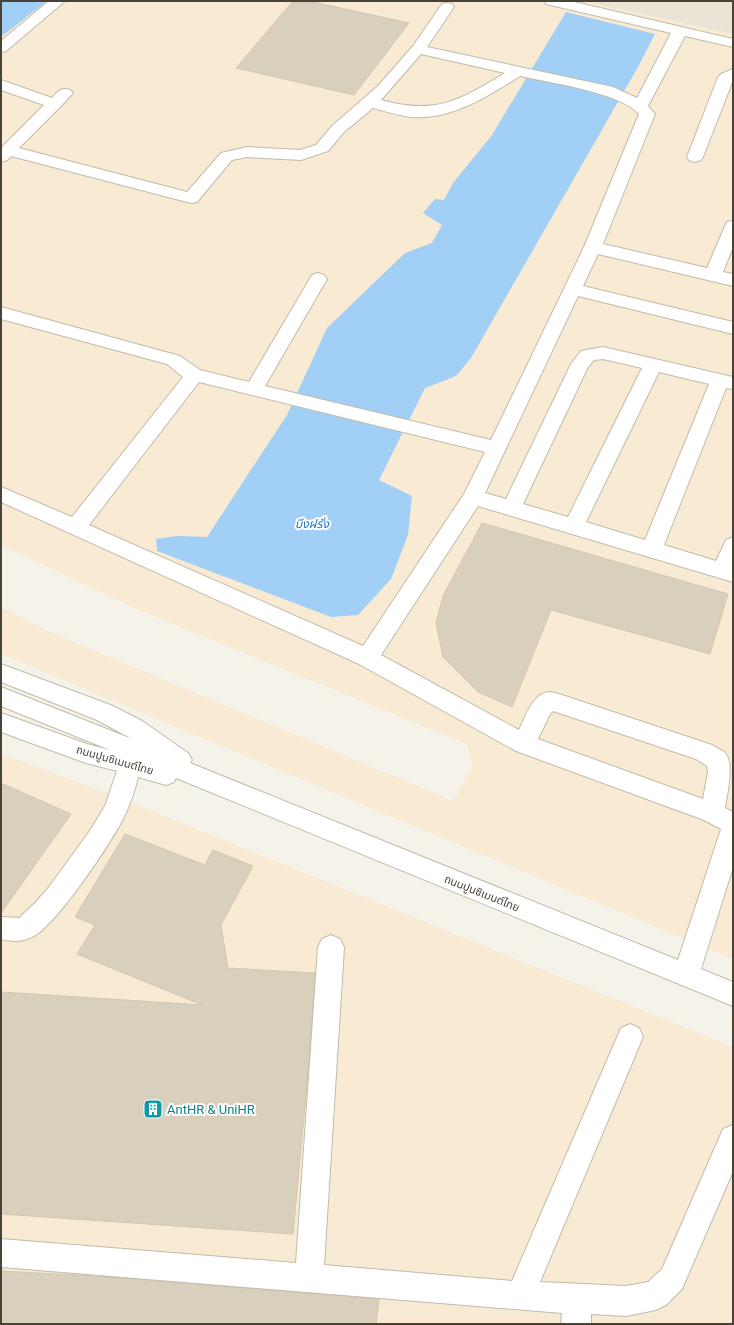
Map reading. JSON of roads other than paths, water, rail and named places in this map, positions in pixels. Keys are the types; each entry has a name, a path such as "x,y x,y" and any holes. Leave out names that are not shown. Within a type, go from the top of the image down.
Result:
{"street":[{"path":"1,48 58,1"},
{"path":"551,1 733,43"},
{"path":"5,154 191,198 227,156 247,152 302,155 322,148 338,128 370,102 418,49 447,7"},
{"path":"640,106 680,31"},
{"path":"367,658 473,497 593,247 647,114 640,106 613,92 418,49"},
{"path":"370,102 413,112 429,112 446,109 486,91 518,71"},
{"path":"694,157 726,77 733,74"},
{"path":"1,85 60,98 5,154"},
{"path":"713,275 733,226"},
{"path":"593,247 733,280"},
{"path":"254,389 318,279"},
{"path":"573,289 733,328"},
{"path":"1,313 173,360 194,375 496,448"},
{"path":"512,507 580,364 588,355 603,353 726,382 652,549"},
{"path":"574,526 653,365"},
{"path":"76,527 185,389 194,375"},
{"path":"1,494 367,658 524,744 712,813 733,823"},
{"path":"473,497 512,507 728,572 733,545"},
{"name":"ถนนปูนซิเมนต์ไทย","path":"1,673 105,713 134,728 162,746 209,781"},
{"name":"ถนนปูนซิเมนต์ไทย","path":"1,696 231,791 733,994"},
{"path":"524,744 542,708 549,701 562,704 704,752 718,760 720,772 712,813"},
{"name":"ถนนปูนซิเมนต์ไทย","path":"1,722 86,753 130,766 231,791"},
{"path":"1,928 11,931 26,928 40,915 70,878 114,814 130,766"},
{"path":"686,975 733,829"},
{"path":"309,1279 331,947"},
{"path":"520,1296 630,1037"},
{"path":"1,1253 520,1296 577,1312 656,1295 672,1279 733,1139"}],"water":[{"path":"1,1 47,1 1,37"},
{"name":"บึงฝรั่ง","path":"566,12 655,34 638,67 471,358 456,376 425,388 379,480 412,496 408,535 391,579 358,615 331,617 157,551 156,539 177,536 207,537 287,415 327,328 405,253 432,243 442,225 423,213 435,199 444,200 453,183 492,135"}],"place":[{"name":"AntHR & UniHR","path":"153,1109"}]}
